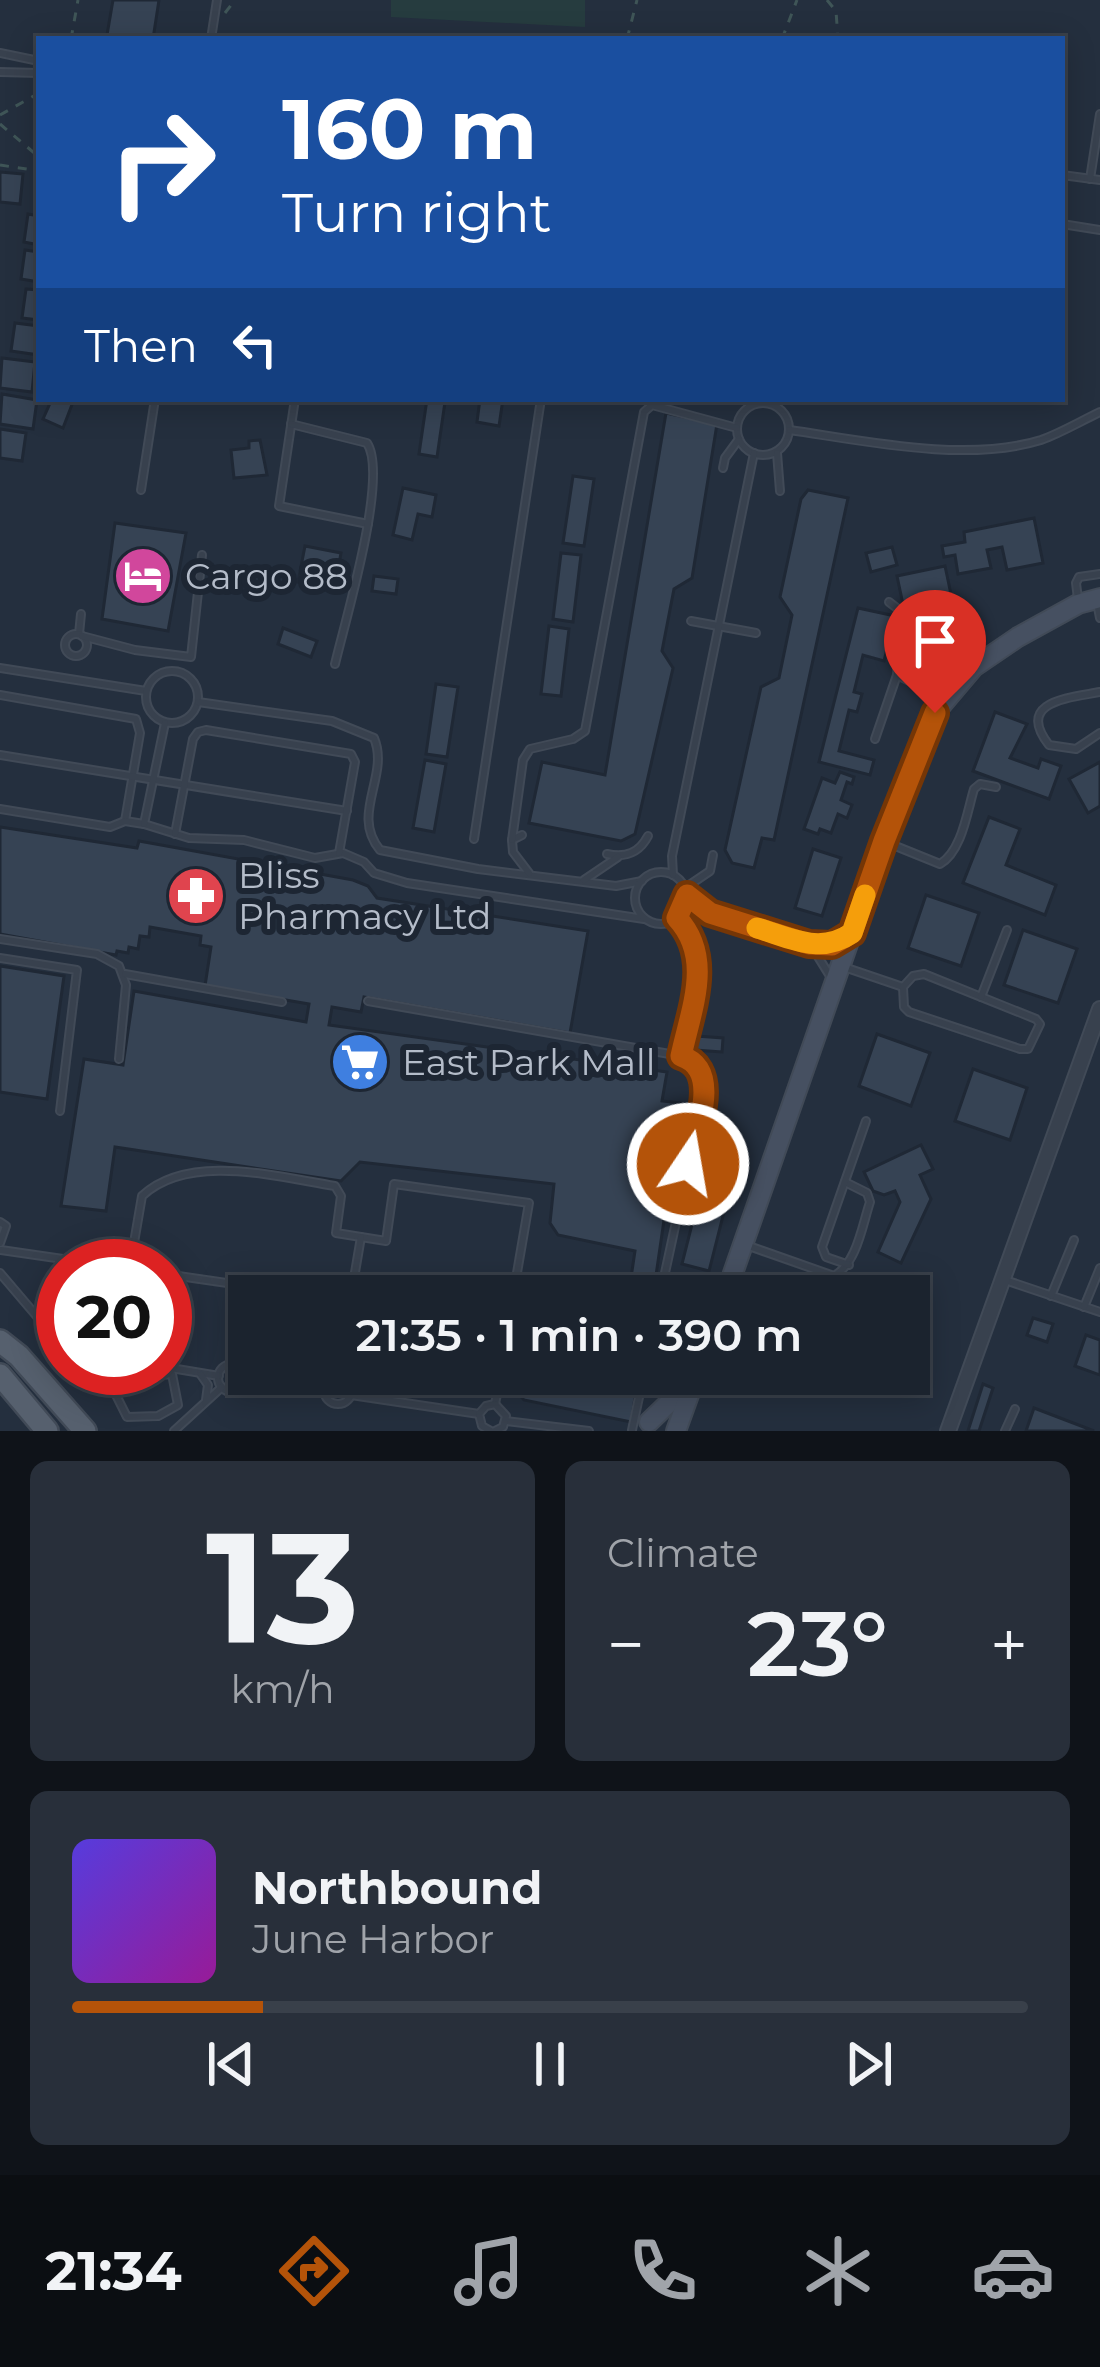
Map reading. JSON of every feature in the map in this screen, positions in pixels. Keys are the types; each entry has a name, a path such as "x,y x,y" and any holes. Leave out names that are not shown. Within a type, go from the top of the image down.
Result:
{"main road":[{"path":"732,1275 884,841 935,713 974,667 1018,637 1094,605"},
{"path":"0,1345 66,1431"},
{"path":"0,1345 19,1356 85,1431"},
{"path":"0,1375 47,1431"},
{"path":"0,1391 32,1431"},
{"path":"638,1428 676,1395"},
{"path":"638,1428 662,1422 674,1431 689,1395"}],"street":[{"path":"948,1431 1100,1009"}],"lane":[{"path":"212,36 217,0"},
{"path":"0,53 36,60"},
{"path":"0,72 36,74"},
{"path":"1065,175 1095,179 1100,114"},
{"path":"1065,224 1100,230"},
{"path":"141,490 155,402"},
{"path":"294,402 279,506 368,524"},
{"path":"474,839 542,402"},
{"path":"768,403 784,412 790,430 776,452 754,453 739,439 737,428 745,410 768,403"},
{"path":"532,875 513,852 512,840 524,760 530,749 573,739 585,731 644,412 652,405 737,428"},
{"path":"790,430 884,443 1006,448 1043,439 1100,412"},
{"path":"290,424 367,443 374,453 368,524 335,664"},
{"path":"723,468 739,439"},
{"path":"776,452 780,491"},
{"path":"710,913 673,875 672,856 754,453"},
{"path":"109,643 73,656 65,646 70,635 81,635 191,657 202,555"},
{"path":"1094,605 1076,583 1079,577 1100,574"},
{"path":"875,739 897,675 902,612 889,602"},
{"path":"81,614 85,652"},
{"path":"692,621 756,633"},
{"path":"163,673 165,654"},
{"path":"178,672 180,656"},
{"path":"0,668 146,691"},
{"path":"178,672 193,681 198,702 189,718 165,723 151,713 146,691 163,673 178,672"},
{"path":"897,675 945,699"},
{"path":"1100,692 1056,700 1045,705 1039,718 1040,733 1049,745 1076,749 1100,733"},
{"path":"0,695 136,719 140,734 125,821"},
{"path":"198,702 352,727 374,739 379,750 367,826 380,850 616,886 657,872 672,856"},
{"path":"144,824 165,723"},
{"path":"175,834 198,732 246,736 351,754 355,762 339,853"},
{"path":"0,755 346,811"},
{"path":"884,841 940,863 947,861 974,789 980,784 996,787"},
{"path":"0,809 110,826 125,821 175,834 244,840 315,858 339,853 357,858 374,873 407,883 661,924 679,916 710,913 809,944 903,987"},
{"path":"512,840 522,835"},
{"path":"581,882 620,855 642,848 648,836"},
{"path":"607,854 620,855"},
{"path":"681,1056 700,971 698,951 679,916 686,892 710,871 713,855"},
{"path":"657,872 673,875"},
{"path":"641,880 634,897 644,919"},
{"path":"616,886 634,897"},
{"path":"981,997 1007,930"},
{"path":"809,944 832,945 852,933"},
{"path":"0,939 97,954 124,974 281,1002"},
{"path":"809,944 833,986"},
{"path":"0,958 77,970 60,1111"},
{"path":"119,1059 124,974"},
{"path":"924,974 1036,1018 1040,1024 1028,1049 910,1012 904,1006 903,987 913,976 924,974"},
{"path":"368,1000 695,1060 703,1071 705,1088 665,1275"},
{"path":"849,1265 826,1257 822,1247 866,1121"},
{"path":"135,1239 142,1196 164,1178 248,1174 335,1186 341,1196 336,1233 386,1241 394,1184 529,1203 517,1275"},
{"path":"742,1244 834,1276 849,1265 870,1202 867,1193 845,1182"},
{"path":"0,1222 6,1226 0,1260"},
{"path":"355,1275 362,1237"},
{"path":"1051,1296 1074,1240"},
{"path":"0,1247 36,1253"},
{"path":"1084,1307 1100,1268"},
{"path":"0,1273 36,1315"},
{"path":"192,1278 228,1283"},
{"path":"1003,1279 1100,1312"},
{"path":"222,1387 219,1376 228,1365"},
{"path":"194,1372 219,1376"},
{"path":"194,1372 208,1385 204,1404"},
{"path":"174,1431 222,1387"},
{"path":"222,1387 228,1388"},
{"path":"116,1395 127,1417 158,1416 178,1405 176,1395"},
{"path":"326,1395 338,1403 350,1395 479,1414"},
{"path":"496,1404 497,1395"},
{"path":"638,1428 642,1395"},
{"path":"506,1420 503,1408 496,1404 485,1406 479,1414 480,1423 491,1431 506,1420 590,1431"},
{"path":"1005,1431 1015,1408"}],"path":[{"path":"72,36 78,0"},
{"path":"627,36 637,0"},
{"path":"827,0 836,10"},
{"path":"837,0 838,36"},
{"path":"783,36 798,2"},
{"path":"0,115 36,95"},
{"path":"0,124 36,154"},
{"path":"0,165 36,171"}],"green space":[{"path":"391,0 585,0 585,27 391,17"}],"building":[{"path":"113,0 159,0 153,36 107,35"},
{"path":"0,172 23,174 20,204 0,202"},
{"path":"28,214 36,215 36,244 24,242"},
{"path":"25,250 36,252 36,282 21,279"},
{"path":"26,289 36,290 36,320 22,318"},
{"path":"15,323 36,326 36,355 11,351"},
{"path":"2,358 35,362 32,392 0,388"},
{"path":"2,394 36,400 33,429 0,424"},
{"path":"51,402 73,402 63,428 43,419"},
{"path":"427,402 445,402 437,457 419,454"},
{"path":"480,402 503,402 499,426 477,422"},
{"path":"666,413 717,424 692,578 674,589 662,651 673,668 635,834 621,841 529,823 542,762 605,775"},
{"path":"0,429 26,433 22,461 0,458"},
{"path":"260,440 267,475 234,478 231,450 249,448 249,441"},
{"path":"573,476 594,479 584,546 563,543"},
{"path":"403,488 436,495 432,517 418,514 412,540 393,535"},
{"path":"808,490 848,498 774,840 762,838 754,868 732,863 725,850 761,687 779,678 792,615 780,597 801,499"},
{"path":"1034,518 1043,563 1007,570 1002,547 987,550 991,568 958,574 955,555 944,557 942,546 965,542 964,532"},
{"name":"Cargo 88","path":"115,523 186,533 168,631 102,619"},
{"path":"305,546 341,553 339,564 329,562 324,587 298,582"},
{"path":"892,547 897,565 871,572 866,553"},
{"path":"561,553 581,555 573,622 553,619"},
{"path":"945,566 956,618 908,628 897,576"},
{"path":"374,576 398,579 396,594 372,591"},
{"path":"858,608 895,616 884,661 863,655 854,692 862,694 857,712 849,710 839,751 874,760 870,775 819,762"},
{"path":"549,626 569,629 561,696 541,694"},
{"path":"283,628 317,641 311,657 278,644"},
{"path":"436,684 458,687 447,757 426,754"},
{"path":"995,712 1027,724 1010,758 1038,768 1041,759 1061,766 1049,799 973,771"},
{"path":"425,760 446,764 434,832 413,828"},
{"path":"1100,762 1100,806 1088,813 1069,779"},
{"path":"840,772 854,777 852,784 847,782 841,800 852,805 847,818 838,814 831,833 804,829 822,778 835,783"},
{"path":"989,817 1020,829 1006,865 1056,885 1045,915 963,883"},
{"name":"East Park Mall","path":"0,827 137,848 139,841 353,880 368,886 377,898 588,931 570,1033 364,997 361,1012 332,1007 329,1025 667,1072 662,1101 681,1103 656,1275 631,1275 635,1251 558,1235 550,1223 554,1184 360,1162 341,1181 115,1147 106,1211 61,1206 84,1059 123,1065 134,991 306,1022 309,1004 205,986 211,947 200,945 201,936 150,927 149,937 140,936 138,949 129,947 128,953 117,951 116,955 0,934"},
{"path":"813,849 841,858 822,916 795,908"},
{"path":"926,895 979,913 961,966 908,948"},
{"path":"1023,930 1077,949 1058,1003 1004,985"},
{"path":"0,966 64,976 47,1099 0,1092"},
{"path":"877,1034 930,1053 911,1106 859,1086"},
{"path":"696,1036 723,1038 722,1052 695,1050"},
{"path":"973,1069 1027,1088 1010,1140 955,1121"},
{"path":"921,1145 933,1169 920,1175 931,1199 901,1263 878,1252 900,1202 895,1191 884,1195 873,1191 864,1172"},
{"path":"702,1185 729,1192 709,1271 682,1264"},
{"path":"1033,1318 1053,1324 1047,1342 1027,1335"},
{"path":"1086,1335 1100,1340 1100,1375 1075,1366"},
{"path":"983,1384 993,1388 979,1431 968,1431"},
{"path":"519,1395 636,1395 631,1422 524,1400"},
{"path":"1034,1408 1094,1431 1026,1431"}],"slow traffic":[{"path":"757,928 809,944 832,945 852,933 865,895"}],"place":[{"name":"Cargo 88","path":"143,576"},
{"name":"Bliss Pharmacy Ltd","path":"196,896"},
{"name":"East Park Mall","path":"360,1062"}],"route":[{"path":"688,1164 705,1088 703,1071 695,1060 681,1056 700,971 698,951 677,918 687,895 710,913 809,944 832,945 852,933 935,713"}]}
